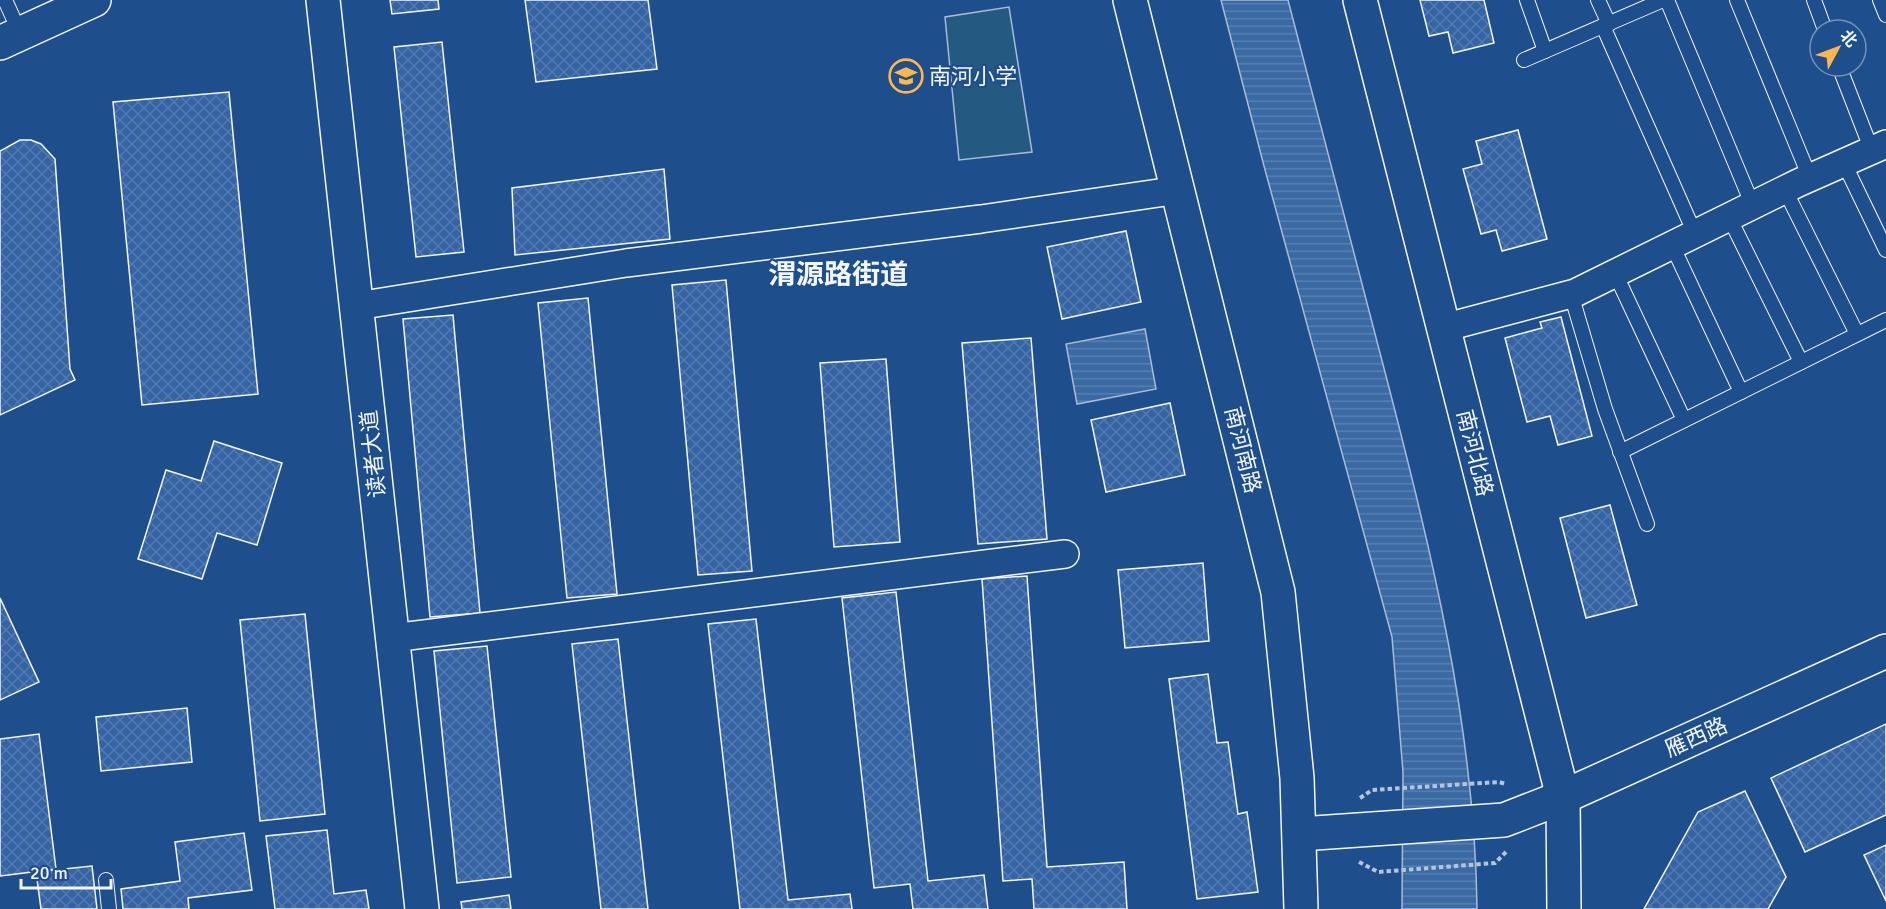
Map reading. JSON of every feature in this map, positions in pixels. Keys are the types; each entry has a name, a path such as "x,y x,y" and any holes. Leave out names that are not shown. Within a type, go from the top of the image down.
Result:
{"street":[{"path":"10,38 94,0"},
{"name":"读者大道","path":"323,0 422,909"},
{"name":"南河南路","path":"1130,0 1278,592 1297,778 1302,909"},
{"name":"南河北路","path":"1360,0 1563,797 1564,909"},
{"path":"1443,328 1571,294 1810,178 1879,148"},
{"path":"357,306 626,263 981,219 1179,190"},
{"path":"392,638 1065,554"},
{"name":"雁西路","path":"1300,834 1504,820 1563,797 1886,651"}],"lane":[{"path":"5,0 10,38"},
{"path":"1527,0 1545,51"},
{"path":"1599,0 1683,240 1741,392"},
{"path":"1524,60 1665,0 1741,211 1801,362"},
{"path":"1737,0 1810,178"},
{"path":"1814,0 1821,18"},
{"path":"1880,0 1886,15"},
{"path":"1845,78 1879,148"},
{"path":"1844,163 1886,250"},
{"path":"1785,190 1857,334"},
{"path":"1615,273 1684,420"},
{"path":"1571,294 1605,409 1647,524"},
{"path":"1620,452 1886,320"},
{"path":"106,880 110,909"}],"path":[{"path":"1372,790 1499,782"},
{"path":"1378,872 1495,863"}],"shaded area":[{"path":"1221,0 1288,0 1403,441 1448,640 1468,773 1477,909 1402,909 1403,772 1392,637"},
{"path":"1009,7 1032,152 959,160 945,17"},
{"path":"1145,329 1156,389 1077,404 1066,344"}],"building":[{"path":"390,0 438,0 439,9 392,14"},
{"path":"525,0 648,0 657,69 536,82"},
{"path":"1420,0 1484,0 1494,43 1453,53 1448,32 1429,36"},
{"path":"442,42 464,252 416,257 394,47"},
{"path":"229,92 258,394 142,405 113,102"},
{"path":"1518,130 1547,239 1502,251 1496,230 1481,234 1463,169 1482,164 1476,141"},
{"path":"20,140 31,140 41,144 55,159 70,369 75,380 0,415 0,151"},
{"path":"664,169 670,239 515,255 512,188"},
{"path":"1126,231 1141,302 1062,319 1047,247"},
{"path":"726,280 752,571 698,575 672,285"},
{"path":"588,298 617,594 567,598 538,303"},
{"path":"453,315 480,613 430,617 403,319"},
{"path":"1561,317 1592,436 1558,445 1550,416 1527,422 1505,338 1542,328 1540,322"},
{"path":"1031,338 1047,539 978,544 962,343"},
{"path":"886,359 900,542 834,547 820,363"},
{"path":"1170,403 1185,475 1106,492 1091,420"},
{"path":"214,441 282,463 257,545 217,533 202,579 138,559 166,470 201,481"},
{"path":"1610,505 1637,605 1586,618 1560,518"},
{"path":"1203,563 1209,641 1125,648 1118,570"},
{"path":"1027,576 1047,867 1124,862 1127,909 1034,909 1032,879 1003,881 982,579"},
{"path":"896,592 928,881 984,875 988,909 913,909 910,884 874,888 842,598"},
{"path":"0,598 39,682 0,700"},
{"path":"305,614 325,814 260,821 240,620"},
{"path":"756,619 788,900 850,894 852,909 740,909 708,624"},
{"path":"618,639 648,909 601,909 572,644"},
{"path":"487,646 511,877 457,883 434,651"},
{"path":"1208,674 1217,743 1228,742 1238,814 1247,812 1258,892 1197,899 1169,679"},
{"path":"187,708 192,762 101,771 96,717"},
{"path":"1886,724 1886,815 1805,852 1771,778"},
{"path":"39,734 56,869 0,876 0,739"},
{"path":"1745,791 1786,877 1768,909 1644,909 1698,812"},
{"path":"327,830 334,894 366,890 369,909 275,909 266,836"},
{"path":"244,833 252,890 188,898 189,909 123,909 121,889 180,881 175,842"},
{"path":"1886,845 1886,901 1864,855"},
{"path":"92,866 97,909 41,909 36,872"},
{"path":"509,895 511,909 462,909 461,902"}],"place":[{"name":"南河小学","path":"906,76"}],"district":[{"name":"渭源路街道","path":"838,275"}]}
